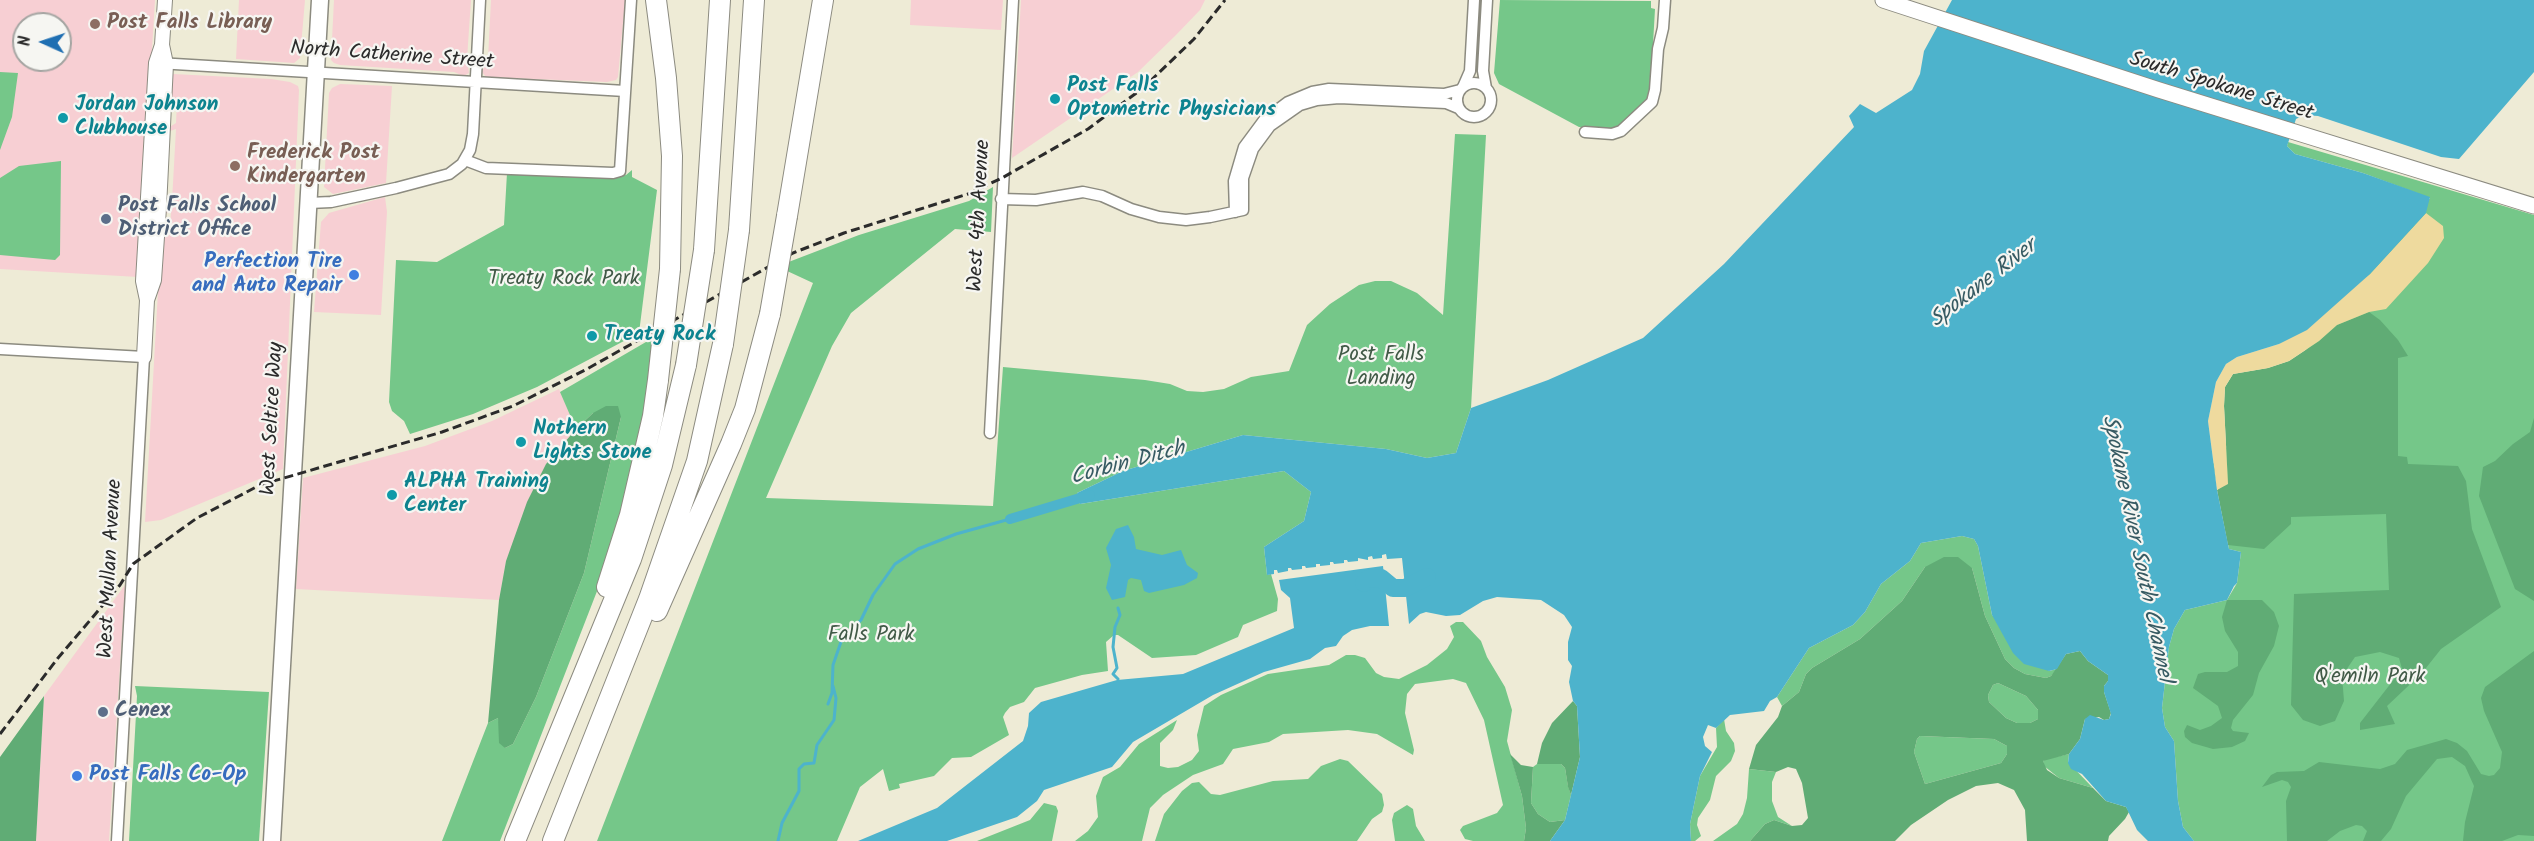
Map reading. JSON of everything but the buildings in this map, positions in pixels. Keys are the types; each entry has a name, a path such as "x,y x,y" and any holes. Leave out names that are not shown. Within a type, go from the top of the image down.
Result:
{"highway":[{"path":"514,841 600,608 621,544 653,416 670,269 672,156 666,78 656,0"},
{"path":"514,841 631,559 662,465 686,365 704,250 720,0"},
{"path":"553,841 649,599 697,461 723,344 739,230 754,0"},
{"path":"584,762 621,689 745,409 770,314 823,0"}],"main road":[{"name":"West Seltice Way","path":"272,841 320,0"},
{"name":"South Spokane Street","path":"1868,0 1890,3 2304,136 2534,206"}],"street":[{"name":"West Mullan Avenue","path":"117,841 147,300 143,281 165,0"},
{"path":"309,203 339,201 440,177 454,171 465,160 472,140 480,0"},
{"path":"465,160 486,168 613,173 620,171 631,0"},
{"name":"West 4th Avenue","path":"990,434 1013,0"},
{"path":"1458,108 1457,99 1470,71 1474,0"},
{"path":"1239,211 1243,178 1253,149 1270,126 1300,105 1317,100 1339,98 1446,104 1458,108 1470,117 1483,114 1490,103 1483,71 1487,0"},
{"path":"1585,132 1612,134 1621,131 1652,102 1655,95 1658,49 1663,28 1665,0"},
{"name":"North Catherine Street","path":"161,64 625,91"},
{"path":"1239,211 1234,181 1245,147 1264,120 1288,102 1312,92 1329,89 1444,94 1477,83 1486,88"},
{"path":"1001,199 1036,200 1083,192 1102,195 1141,212 1169,218 1203,218 1239,211"},
{"path":"0,349 144,357"}],"shaded area":[{"path":"0,0 155,0 138,277 0,269"},
{"path":"239,0 305,0 300,58 294,63 236,59"},
{"path":"334,0 471,0 467,59 469,73 464,76 454,72 334,63 331,60"},
{"path":"491,0 625,0 618,77 616,80 607,82 486,77 482,72 488,59"},
{"path":"911,0 1003,0 1001,30 910,25"},
{"path":"1021,0 1205,0 1200,10 1138,72 1012,158"},
{"path":"173,74 271,79 290,82 298,86 283,469 161,520 145,522 161,238 170,232 171,211 163,215 163,206 172,201 176,129 167,132 168,128 176,123 177,102 169,92"},
{"path":"340,84 392,86 386,183 333,194 324,187 329,93 332,88"},
{"path":"385,197 387,212 381,315 314,312 321,222 329,213"},
{"path":"559,389 576,429 546,464 506,561 499,600 296,589 303,478 425,446 492,421"},
{"path":"125,585 109,841 36,841 44,696"}],"green space":[{"path":"1500,0 1651,1 1651,8 1655,9 1650,97 1621,126 1614,129 1579,127 1499,84 1494,73"},
{"path":"0,72 18,73 12,117 0,150"},
{"name":"Falls Park","path":"1455,134 1486,135 1471,408 1456,453 1427,458 1386,449 1243,435 1123,471 1077,493 1080,504 1284,471 1311,492 1304,521 1264,547 1267,575 1271,574 1278,599 1277,611 1243,625 1238,637 1196,655 1152,658 1118,635 1114,635 1106,642 1108,671 1082,675 1035,688 1024,702 1010,707 1005,713 1003,717 1009,735 971,757 952,758 934,776 899,784 900,788 889,791 883,769 860,787 837,841 597,841 813,283 785,270 786,263 859,235 969,201 993,187 991,232 955,229 851,313 832,346 766,498 993,506 1003,367 1145,380 1170,384 1187,391 1203,392 1224,389 1251,377 1289,371 1307,325 1330,304 1359,285 1375,281 1391,281 1417,293 1443,315"},
{"name":"Q'emiln Park","path":"2288,142 2534,215 2534,841 2194,841 2183,827 2178,801 2174,741 2165,727 2162,708 2169,647 2174,629 2185,610 2227,600 2237,583 2241,552 2229,549 2213,464 2430,198 2363,173 2295,154 2287,146"},
{"path":"61,161 60,255 55,260 0,255 0,178 19,166"},
{"name":"Treaty Rock Park","path":"632,170 632,177 657,190 639,333 537,387 473,414 410,434 404,421 392,411 389,402 396,260 437,262 504,225 507,173 613,177 626,175"},
{"path":"2369,312 2380,320 2398,340 2408,356 2398,358 2398,456 2407,457 2408,464 2458,466 2466,481 2472,529 2501,607 2441,649 2422,673 2387,706 2395,724 2360,730 2360,723 2402,669 2399,658 2380,652 2355,657 2342,676 2344,701 2335,721 2320,726 2303,720 2291,705 2294,594 2389,590 2386,514 2291,517 2291,524 2264,549 2228,545 2217,490 2228,483 2224,406 2225,387 2233,374 2268,368 2289,361 2319,341 2337,325"},
{"path":"658,335 634,469 606,568 500,841 442,841 488,723 498,718 505,748 513,744 536,697 584,573 621,417 593,413 576,429 560,392"},
{"path":"606,406 618,406 621,417 584,573 536,697 513,744 505,748 499,743 498,718 488,723 499,600 506,561 527,502 546,464 576,429 593,413"},
{"path":"2534,418 2534,601 2515,589 2479,496 2483,467 2495,461 2530,432"},
{"path":"1962,536 1974,539 1978,546 1992,615 2049,671 2057,669 2051,676 2046,678 2025,674 2005,659 1985,616 1972,568 1925,567 1902,601 1860,639 1812,668 1806,674 1799,692 1782,706 1777,697 1809,648 1853,625 1865,612 1881,584 1910,561 1921,543"},
{"path":"1944,557 1958,557 1972,568 1985,616 2005,659 2014,668 2025,674 2046,678 2051,676 2066,654 2080,651 2088,661 2108,675 2104,692 2111,713 2109,719 2104,720 2099,717 2085,719 2080,739 2069,754 2043,761 2047,770 2059,778 2093,788 2106,801 2126,807 2129,812 2109,836 2108,841 2027,841 2025,810 2014,790 1998,783 1976,786 1948,800 1911,825 1895,841 1750,841 1765,824 1774,820 1792,826 1802,825 1808,818 1802,783 1796,769 1788,767 1776,772 1749,769 1756,745 1778,717 1782,706 1799,692 1806,674 1860,639 1902,601 1925,567","holes":["1998,683 2026,696 2038,710 2038,719 2030,723 2017,723 2006,718 1989,702 1988,695 1993,685","1920,736 1994,739 2007,746 2007,754 2001,763 1925,784 1914,752"]},
{"path":"2227,600 2262,600 2274,612 2279,626 2274,646 2259,673 2253,695 2233,720 2231,728 2233,731 2249,733 2245,741 2232,747 2213,749 2192,743 2185,737 2184,731 2187,725 2200,730 2222,718 2218,706 2193,688 2198,674 2227,672 2238,666 2238,652 2225,631 2222,617"},
{"path":"1456,622 1463,622 1481,641 1487,657 1505,687 1512,710 1507,741 1522,796 1526,828 1524,841 1473,841 1465,839 1460,830 1463,826 1497,813 1503,805 1484,720 1466,683 1453,679 1415,684 1407,694 1405,713 1414,750 1413,755 1377,734 1348,730 1283,734 1269,742 1233,749 1223,764 1193,775 1163,795 1150,808 1142,841 1075,841 1088,831 1098,817 1096,796 1103,777 1120,767 1139,744 1177,720 1173,730 1160,743 1160,766 1178,767 1192,760 1199,751 1197,735 1204,706 1221,695 1268,674 1329,665 1346,655 1365,658 1376,673 1384,677 1399,679 1427,665 1447,649 1454,637 1450,626"},
{"path":"2534,651 2534,836 2518,835 2502,841 2463,841 2474,786 2465,766 2452,757 2437,759 2406,796 2391,829 2381,841 2363,841 2367,831 2362,826 2356,825 2340,831 2327,841 2287,841 2286,801 2291,787 2288,782 2282,780 2262,787 2271,775 2277,772 2304,771 2319,762 2380,769 2395,764 2407,750 2446,739 2457,743 2467,751 2481,774 2494,775 2500,768 2502,752 2484,711 2481,698 2485,687"},
{"path":"1998,683 2026,696 2038,710 2038,719 2030,723 2017,723 2006,718 1989,702 1988,695 1993,685"},
{"path":"135,686 269,692 259,841 129,841 137,696"},
{"path":"44,696 36,841 0,841 0,757"},
{"path":"1573,701 1577,706 1580,757 1571,795 1565,768 1561,764 1537,764 1542,743 1552,723"},
{"path":"1724,719 1726,731 1734,743 1735,751 1731,761 1716,776 1710,800 1698,818 1697,825 1701,836 1691,841 1690,824 1700,776 1717,747 1716,728"},
{"path":"1920,736 1994,739 2007,746 2007,754 2001,763 1925,784 1914,752"},
{"path":"1510,754 1521,765 1533,767 1531,803 1538,814 1550,822 1565,820 1550,841 1524,841 1526,828 1522,796"},
{"path":"2069,754 2068,762 2093,788 2059,778 2044,766 2043,761 2046,759"},
{"path":"1340,759 1348,761 1382,794 1384,805 1382,812 1372,819 1357,841 1155,841 1164,814 1182,791 1192,783 1199,782 1211,794 1220,795 1273,781 1308,779 1321,766"},
{"path":"1537,764 1561,764 1565,768 1571,795 1565,820 1550,822 1538,814 1531,803 1533,767"},
{"path":"1749,769 1776,772 1772,782 1772,801 1778,817 1792,826 1774,820 1765,824 1750,841 1713,841 1737,824 1743,814 1747,798"},
{"path":"1044,803 1056,806 1058,811 1052,841 977,841 1030,820"},
{"path":"1407,805 1413,809 1416,826 1425,841 1395,841 1392,820 1394,813"}],"sand":[{"path":"2426,213 2443,226 2444,238 2428,263 2386,309 2369,312 2337,325 2319,341 2289,361 2268,368 2233,374 2225,387 2224,406 2228,484 2217,490 2208,421 2216,382 2226,364 2237,357 2279,344 2370,274"}],"water":[{"path":"1952,0 2534,0 2534,72 2459,159 2441,157 2318,116 2304,115 2296,119 2287,146 2295,154 2363,173 2430,197 2426,213 2370,274 2307,330 2279,344 2237,357 2226,364 2216,382 2208,421 2217,490 2229,549 2241,552 2237,583 2227,600 2185,610 2174,629 2169,647 2162,708 2165,727 2174,741 2178,801 2183,827 2194,841 2148,841 2137,830 2126,807 2106,801 2082,774 2071,769 2068,763 2069,754 2080,739 2085,719 2090,715 2104,720 2109,719 2111,714 2104,692 2108,675 2088,661 2080,651 2066,654 2057,669 2049,671 2024,664 2013,653 1992,615 1978,546 1974,539 1962,536 1921,543 1910,561 1881,584 1865,612 1853,625 1809,648 1777,697 1770,701 1764,711 1730,715 1716,728 1708,725 1703,737 1705,746 1712,752 1700,776 1690,824 1691,841 1550,841 1565,820 1580,757 1577,706 1573,701 1569,682 1572,666 1568,660 1568,642 1572,627 1564,615 1541,600 1497,597 1483,601 1460,615 1446,616 1426,612 1420,614 1409,624 1402,558 1387,559 1386,554 1382,555 1382,558 1373,559 1372,556 1368,557 1368,560 1358,558 1358,561 1344,560 1344,563 1330,562 1330,565 1316,564 1316,567 1302,566 1302,569 1288,568 1288,571 1278,573 1274,570 1274,574 1267,575 1264,547 1304,521 1311,492 1284,471 1080,504 1077,493 1123,471 1243,435 1386,449 1427,458 1456,453 1471,408 1548,380 1643,338 1724,264 1854,127 1849,116 1860,104 1876,113 1912,90 1920,74 1924,51"},
{"path":"1128,525 1134,537 1136,549 1162,555 1181,550 1187,565 1198,573 1197,578 1184,585 1149,593 1144,591 1141,580 1131,578 1128,580 1125,597 1112,600 1106,588 1111,565 1106,548 1116,529"},
{"path":"1383,566 1389,626 1370,626 1352,630 1343,636 1336,646 1325,648 1310,659 1264,672 1213,695 1133,742 1112,767 1044,790 1037,801 1017,817 947,841 858,841 937,808 1023,741 1029,713 1041,702 1117,680 1183,674 1294,628 1290,598 1281,590 1279,580"}],"waterway":[{"name":"Corbin Ditch","path":"1010,519 1090,495"},
{"name":"Corbin Ditch","path":"828,704 832,693 833,665 842,639 861,620 873,595 895,564 918,549 956,534 1010,519"},
{"path":"1364,583 1368,579 1381,578 1393,588 1405,588 1427,577"},
{"path":"1118,608 1120,615 1115,627 1113,647 1117,668 1113,674 1118,679"},
{"path":"778,841 782,823 799,791 799,769 804,764 814,763 817,745 834,720 836,698 833,686"}],"railway":[{"path":"0,734 58,658 120,585 133,564 197,518 260,485 442,432 513,406 587,369 793,253 844,233 968,194 1002,178 1088,129 1143,88 1194,39 1225,0"}],"place":[{"name":"Post Falls Library","path":"95,24"},
{"name":"Post Falls Optometric Physicians","path":"1055,99"},
{"name":"Jordan Johnson Clubhouse","path":"63,118"},
{"name":"Frederick Post Kindergarten","path":"235,166"},
{"name":"Post Falls School District Office","path":"106,219"},
{"name":"Perfection Tire and Auto Repair","path":"354,275"},
{"name":"Treaty Rock","path":"592,336"},
{"name":"Nothern Lights Stone","path":"521,442"},
{"name":"ALPHA Training Center","path":"392,495"},
{"name":"Cenex","path":"103,712"},
{"name":"Post Falls Co-Op","path":"77,776"}],"water label":[{"name":"Spokane River","path":"1984,285"},
{"name":"Spokane River South Channel","path":"2135,549"}],"park label":[{"name":"Post Falls Landing","path":"1381,368"}]}
